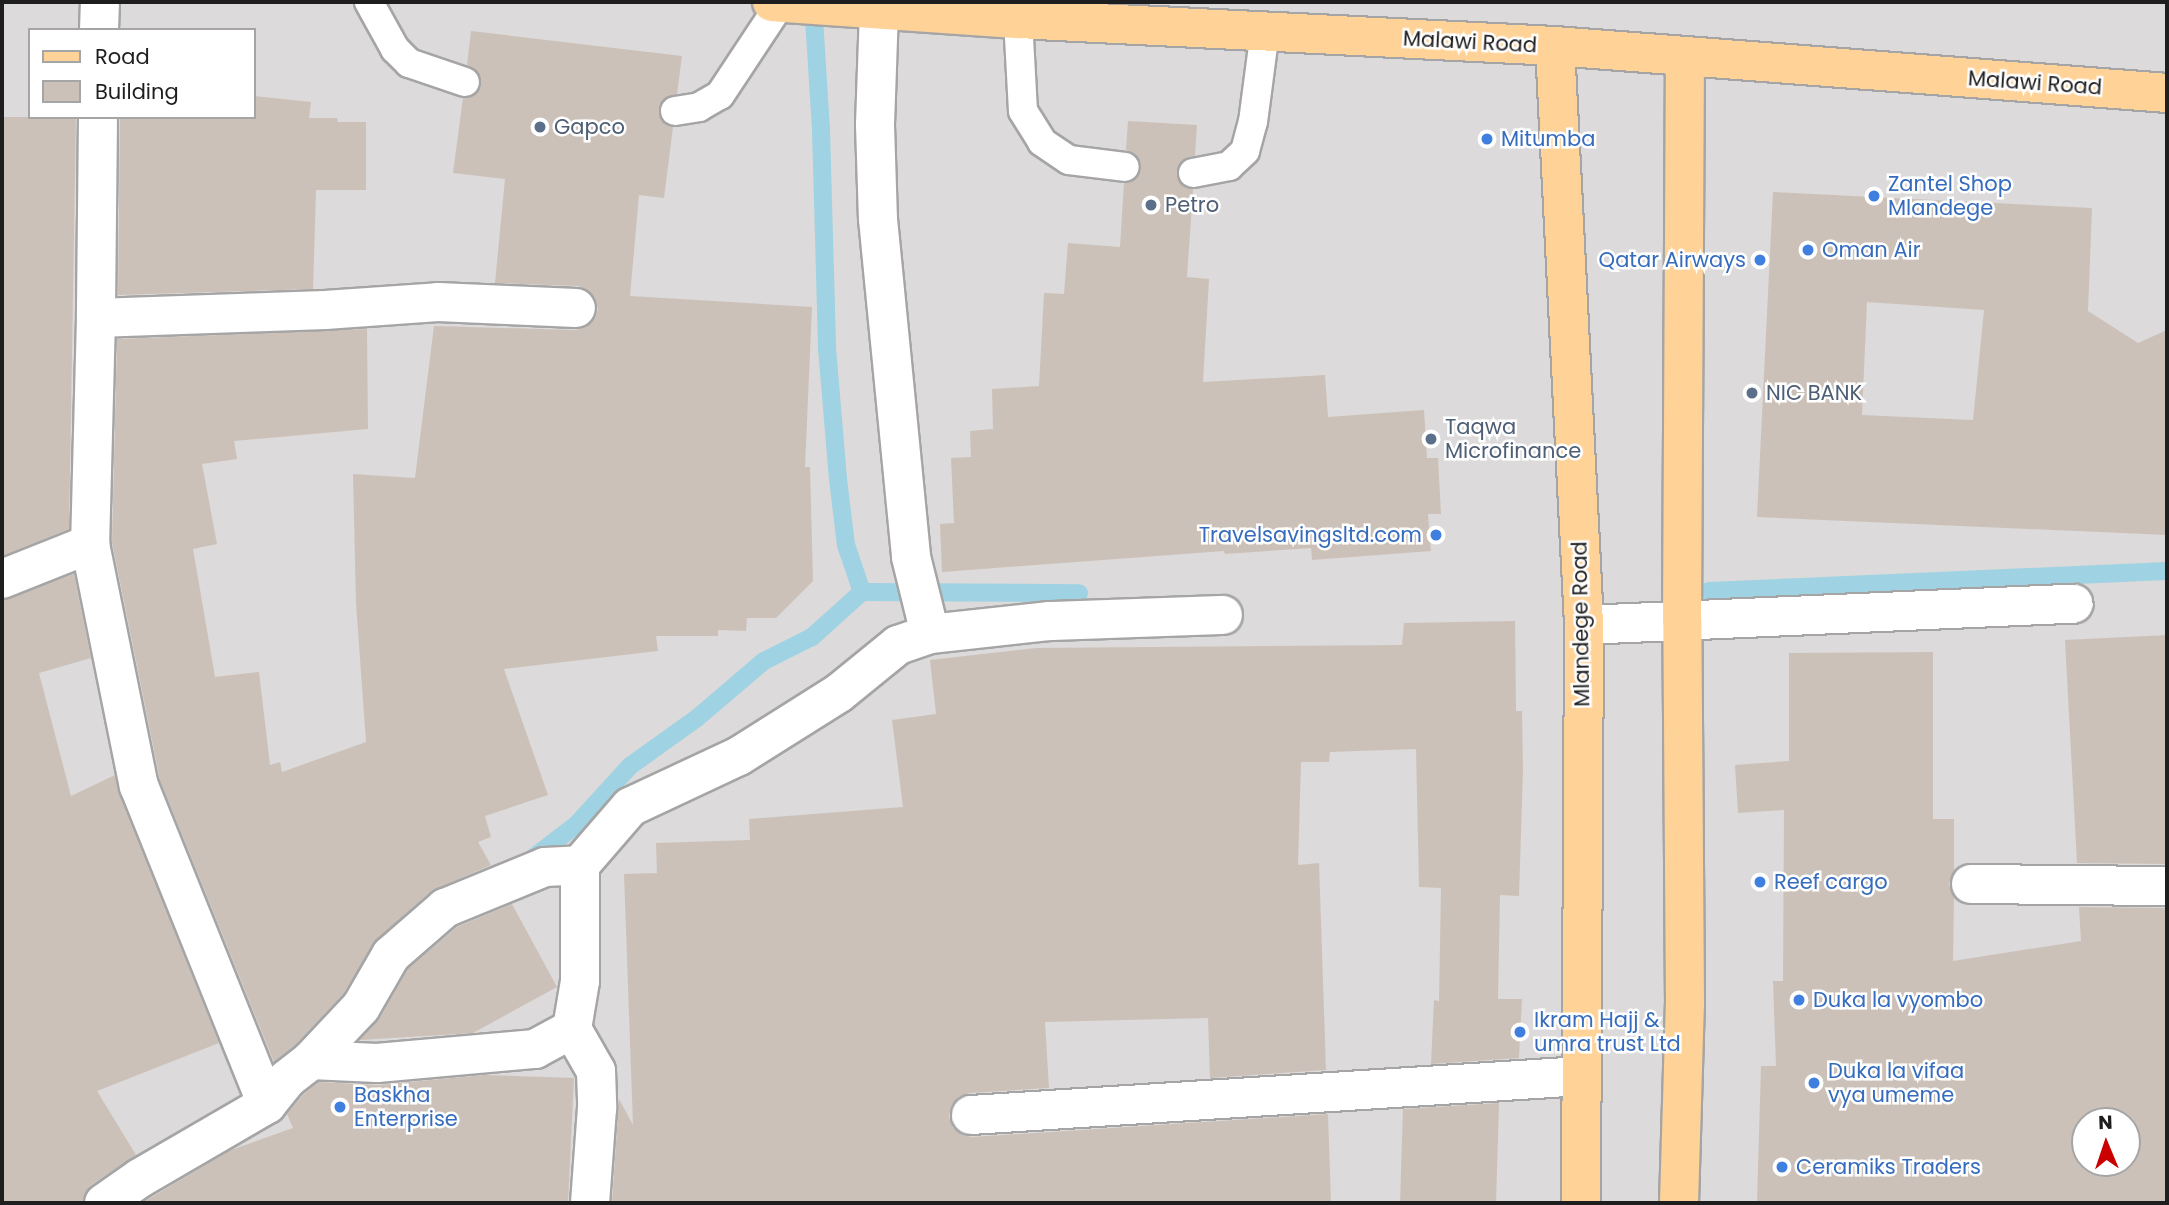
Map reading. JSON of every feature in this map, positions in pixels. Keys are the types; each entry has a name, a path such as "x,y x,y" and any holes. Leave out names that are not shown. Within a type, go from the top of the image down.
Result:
{"main road":[{"name":"Malawi Road","path":"772,2 1018,19 1555,46 2167,93"},
{"name":"Mlandege Road","path":"1555,46 1584,625 1581,1203"},
{"path":"1679,1203 1685,1004 1682,620 1685,56"}],"street":[{"path":"99,28 100,2"},
{"path":"879,10 876,125 878,219 911,557 926,621"},
{"path":"98,119 90,544 139,786 267,1104"},
{"path":"96,318 325,310 438,302 576,308"},
{"path":"2,579 90,544"},
{"path":"1584,625 2074,604"},
{"path":"590,1203 597,1108 596,1071 572,1029 580,981 580,865 630,807 739,756 839,693 926,621 1049,621 1223,615"},
{"path":"104,1203 140,1178 267,1104 287,1079 316,1060 361,1007 391,955 445,908 545,867 580,865"},
{"path":"1971,884 2167,886"},
{"path":"316,1060 377,1063 535,1049 572,1029"},
{"path":"971,1115 1582,1076"}],"lane":[{"path":"369,2 395,49 409,63 465,82"},
{"path":"675,111 699,107 720,95 781,3"},
{"path":"1018,19 1023,111 1041,142 1069,160 1125,167"},
{"path":"1194,173 1229,166 1245,151 1253,122 1265,31"}],"shaded area":[{"path":"2,2 2167,2 2167,1203 2,1203"}],"building":[{"path":"471,31 682,56 677,94 665,98 659,106 662,121 673,127 664,198 639,195 630,296 812,307 805,467 810,467 813,581 776,618 747,618 746,631 718,630 718,636 656,636 658,651 504,669 548,795 485,816 491,837 478,842 491,865 431,891 377,939 343,994 296,1044 274,1062 160,780 112,542 117,339 367,329 368,429 234,441 237,459 202,464 217,544 193,549 215,677 259,672 270,765 280,762 282,772 366,742 356,603 353,474 415,478 434,326 575,330 587,327 595,319 598,310 595,297 578,286 495,283 505,179 453,173 463,98 475,95 481,87 478,72 467,65"},
{"path":"256,96 311,102 309,118 366,122 366,190 316,190 313,289 118,295 120,119 256,119"},
{"path":"2,117 76,119 69,529 2,556"},
{"path":"1128,121 1197,125 1195,156 1182,161 1177,175 1181,184 1193,189 1187,277 1209,279 1203,382 1325,375 1328,417 1424,410 1427,458 1438,458 1441,514 1428,514 1431,551 1312,560 1311,548 1225,554 1224,551 942,572 940,524 954,523 951,458 971,457 970,431 993,429 992,389 1039,386 1044,293 1064,294 1068,243 1120,247 1124,183 1138,178 1141,168 1136,154 1126,150"},
{"path":"1773,192 2092,208 2088,311 2138,343 2167,330 2167,535 1757,517","holes":["1867,302 1984,310 1973,420 1862,415"]},
{"path":"74,574 91,658 39,673 71,796 115,775 119,794 219,1043 97,1091 136,1155 91,1185 82,1203 2,1203 2,600"},
{"path":"1515,621 1516,711 1522,711 1523,770 1519,896 1500,895 1498,999 1522,999 1519,1058 1431,1064 1434,1000 1439,1001 1441,888 1419,887 1416,749 1330,752 1329,762 1301,762 1298,865 1319,863 1326,1070 1210,1078 1208,1018 1045,1022 1049,1088 970,1093 958,1097 951,1106 949,1117 953,1128 962,1135 972,1137 1328,1114 1331,1203 612,1203 619,1099 633,1125 624,874 657,873 656,843 750,840 749,819 903,807 892,720 936,714 930,660 1036,648 1402,645 1404,623"},
{"path":"2167,635 2167,864 2077,863 2065,640"},
{"path":"1933,652 1933,819 1954,819 1954,871 1949,884 1954,896 1953,961 2081,941 2079,907 2167,908 2167,1203 1757,1203 1761,1066 1776,1066 1773,981 1783,981 1784,810 1738,813 1735,765 1789,761 1789,653"},
{"path":"512,904 557,987 473,1033 360,1040 380,1018 408,969 457,927"},
{"path":"484,1075 574,1078 568,1203 142,1203 231,1150 293,1128 287,1114 318,1082 379,1085"},
{"path":"1499,1103 1496,1203 1400,1203 1403,1109"}],"waterway":[{"path":"813,2 821,130 827,348 846,545 862,592"},
{"path":"1709,591 2167,571"},
{"path":"529,861 576,825 630,766 697,718 764,661 812,637 862,592 1079,593"}],"place":[{"name":"Gapco","path":"540,127"},
{"name":"Mitumba","path":"1487,139"},
{"name":"Zantel Shop Mlandege","path":"1874,196"},
{"name":"Petro","path":"1151,205"},
{"name":"Oman Air","path":"1808,250"},
{"name":"Qatar Airways","path":"1760,260"},
{"name":"NIC BANK","path":"1752,393"},
{"name":"Taqwa Microfinance","path":"1431,439"},
{"name":"Travelsavingsltd.com","path":"1436,535"},
{"name":"Reef cargo","path":"1760,882"},
{"name":"Duka la vyombo","path":"1799,1000"},
{"name":"Ikram Hajj & umra trust Ltd","path":"1520,1032"},
{"name":"Duka la vifaa vya umeme","path":"1814,1083"},
{"name":"Baskha Enterprise","path":"340,1107"},
{"name":"Ceramiks Traders","path":"1782,1167"}]}
